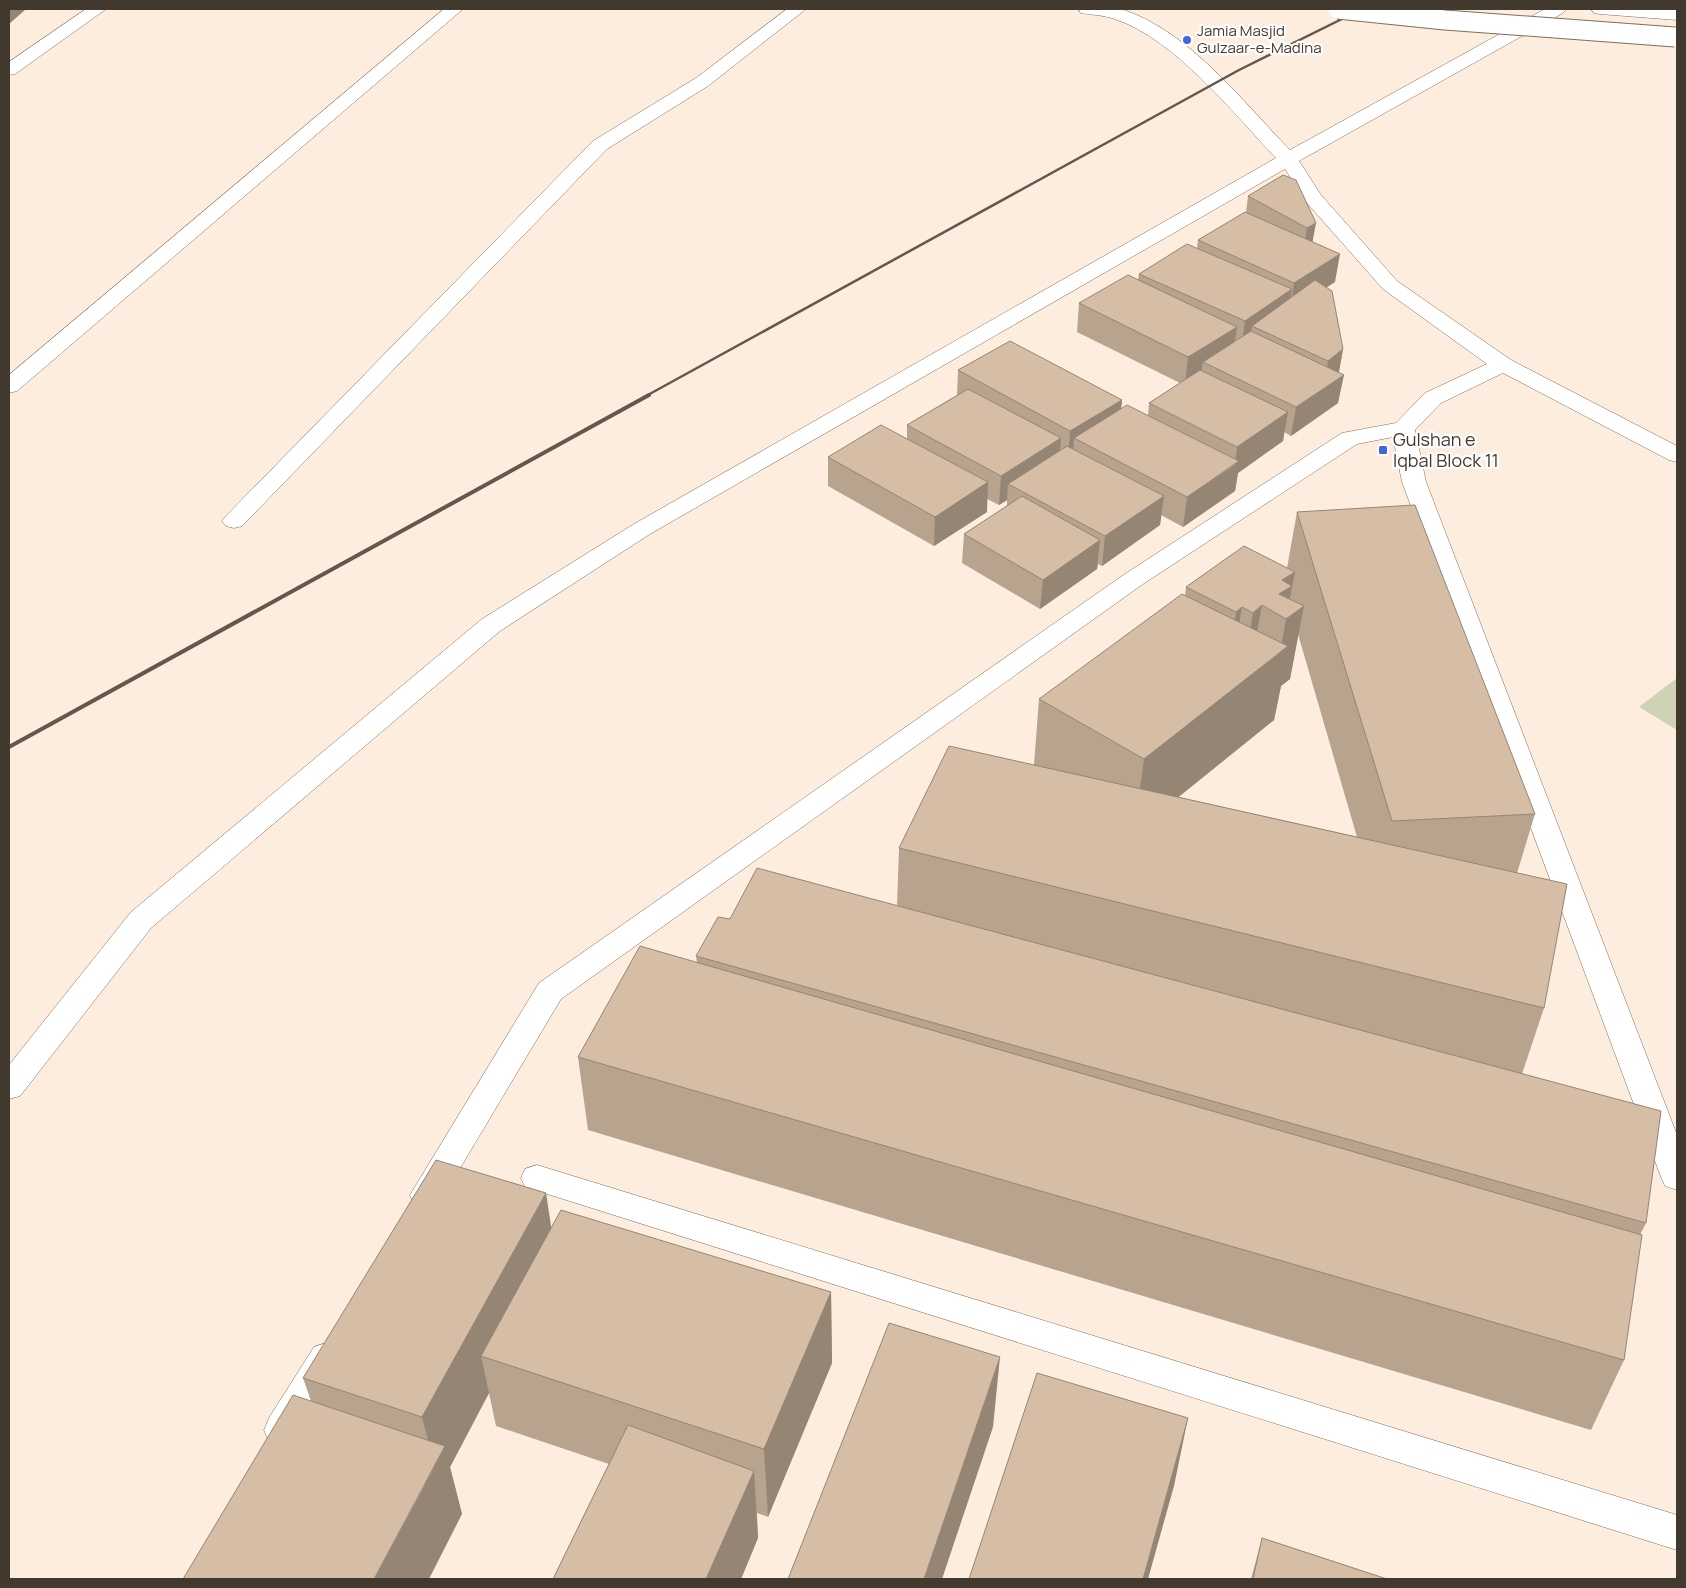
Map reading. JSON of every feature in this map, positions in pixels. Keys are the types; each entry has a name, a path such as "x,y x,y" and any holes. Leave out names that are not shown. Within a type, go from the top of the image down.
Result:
{"street":[{"path":"9,70 97,9"},
{"path":"9,386 454,9"},
{"path":"234,521 600,145 702,82 797,9"},
{"path":"1087,9 1118,14 1152,30 1196,63 1288,159 1314,199 1390,285 1503,365 1677,456"},
{"path":"1338,9 1445,20 1676,37"},
{"path":"9,1087 142,920 492,625 642,529 1288,159 1557,9"},
{"path":"1600,9 1677,15"},
{"path":"410,1222 550,992 1134,579 1350,438 1404,429 1433,398 1503,365"},
{"path":"1404,429 1414,482 1677,1177"},
{"path":"537,1178 1677,1533"},
{"path":"269,1452 342,1332"}],"green space":[{"path":"1677,678 1677,730 1639,707"}],"building":[{"path":"1283,175 1296,180 1316,223 1307,228 1248,196"},
{"path":"1245,212 1340,254 1294,283 1198,240"},
{"path":"1187,244 1292,289 1245,321 1139,274"},
{"path":"1128,275 1237,327 1188,357 1079,303"},
{"path":"1315,280 1332,291 1343,349 1328,361 1252,326"},
{"path":"1251,331 1344,375 1296,407 1203,362"},
{"path":"1010,341 1122,400 1070,431 958,370"},
{"path":"1200,370 1288,412 1237,447 1149,403"},
{"path":"968,389 1061,438 1001,476 907,425"},
{"path":"1127,405 1239,461 1187,497 1074,438"},
{"path":"881,425 988,482 935,517 828,457"},
{"path":"1067,446 1164,496 1105,536 1008,484"},
{"path":"1022,496 1100,540 1043,580 964,534"},
{"path":"1415,505 1535,814 1392,821 1297,512"},
{"path":"1244,546 1295,572 1282,580 1292,586 1279,594 1304,606 1286,619 1262,605 1253,613 1242,607 1236,612 1186,587"},
{"path":"1182,594 1288,646 1144,759 1039,699"},
{"path":"949,746 1567,884 1544,1008 899,848"},
{"path":"757,868 1661,1111 1646,1223 696,956 718,917 730,919"},
{"path":"640,946 1642,1235 1624,1360 578,1057"},
{"path":"436,1160 546,1193 422,1417 303,1378"},
{"path":"561,1210 831,1292 764,1449 481,1356"},
{"path":"889,1323 1000,1357 924,1579 788,1579"},
{"path":"1037,1373 1188,1418 1143,1579 969,1579"},
{"path":"293,1395 445,1446 374,1579 183,1579"},
{"path":"628,1425 754,1471 706,1579 553,1579"},
{"path":"1262,1538 1387,1579 1253,1579"}],"railway":[{"path":"646,396 1239,70 1362,9"},
{"path":"9,747 649,395"}],"place":[{"name":"Jamia Masjid Gulzaar-e-Madina","path":"1187,40"},
{"name":"Gulshan e Iqbal Block 11","path":"1383,450"}]}
